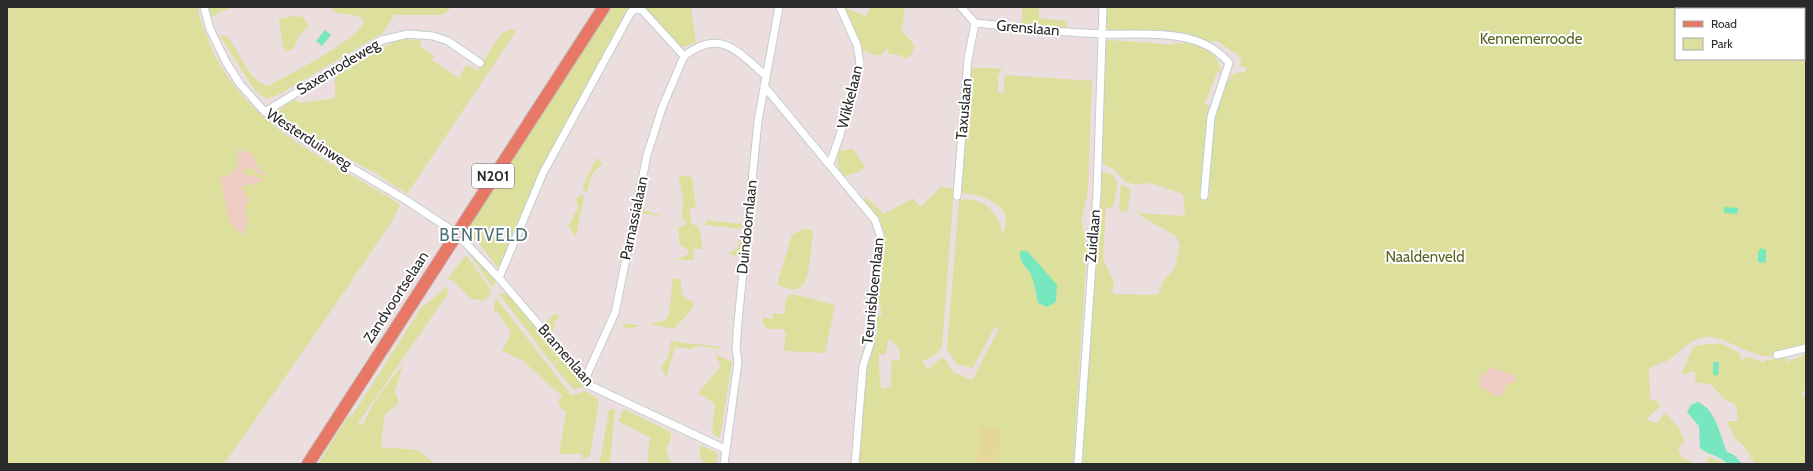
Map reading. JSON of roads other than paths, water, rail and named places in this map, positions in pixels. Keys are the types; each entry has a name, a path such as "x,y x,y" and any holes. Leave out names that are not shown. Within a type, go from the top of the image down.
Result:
{"main road":[{"name":"Zandvoortselaan","path":"308,464 456,233 604,7"}],"street":[{"name":"Westerduinweg","path":"204,7 210,29 226,62 240,84 265,112 301,138 406,200 456,233"},
{"name":"Duindoornlaan","path":"724,464 738,362 736,344 746,230 765,75 779,7"},
{"name":"Wikkelaan","path":"830,164 842,129 860,63 857,45 840,7"},
{"name":"Grenslaan","path":"961,7 975,23 995,25 999,27 1102,34 1168,35 1196,40 1212,47 1220,53 1229,63 1211,117 1204,196"},
{"name":"Zuidlaan","path":"1078,464 1091,256 1097,192 1103,7"},
{"path":"499,278 543,173 627,18 636,9 642,10 684,56 695,47 706,43 723,44 739,52 765,75"},
{"name":"Taxuslaan","path":"957,196 968,59 975,23"},
{"name":"Saxenrodeweg","path":"265,112 382,40 420,33 443,40 480,62"},
{"name":"Parnassialaan","path":"585,380 615,313 647,155 662,108 684,56"},
{"name":"Teunisbloemlaan","path":"764,86 875,220 880,235 870,344 863,366 855,464"},
{"name":"Bramenlaan","path":"456,233 499,278 591,386 725,449"},
{"path":"1777,355 1806,348"}],"district":[{"name":"BENTVELD","path":"484,235"}],"park label":[{"name":"Kennemerroode","path":"1531,39"},
{"name":"Naaldenveld","path":"1425,257"}]}
